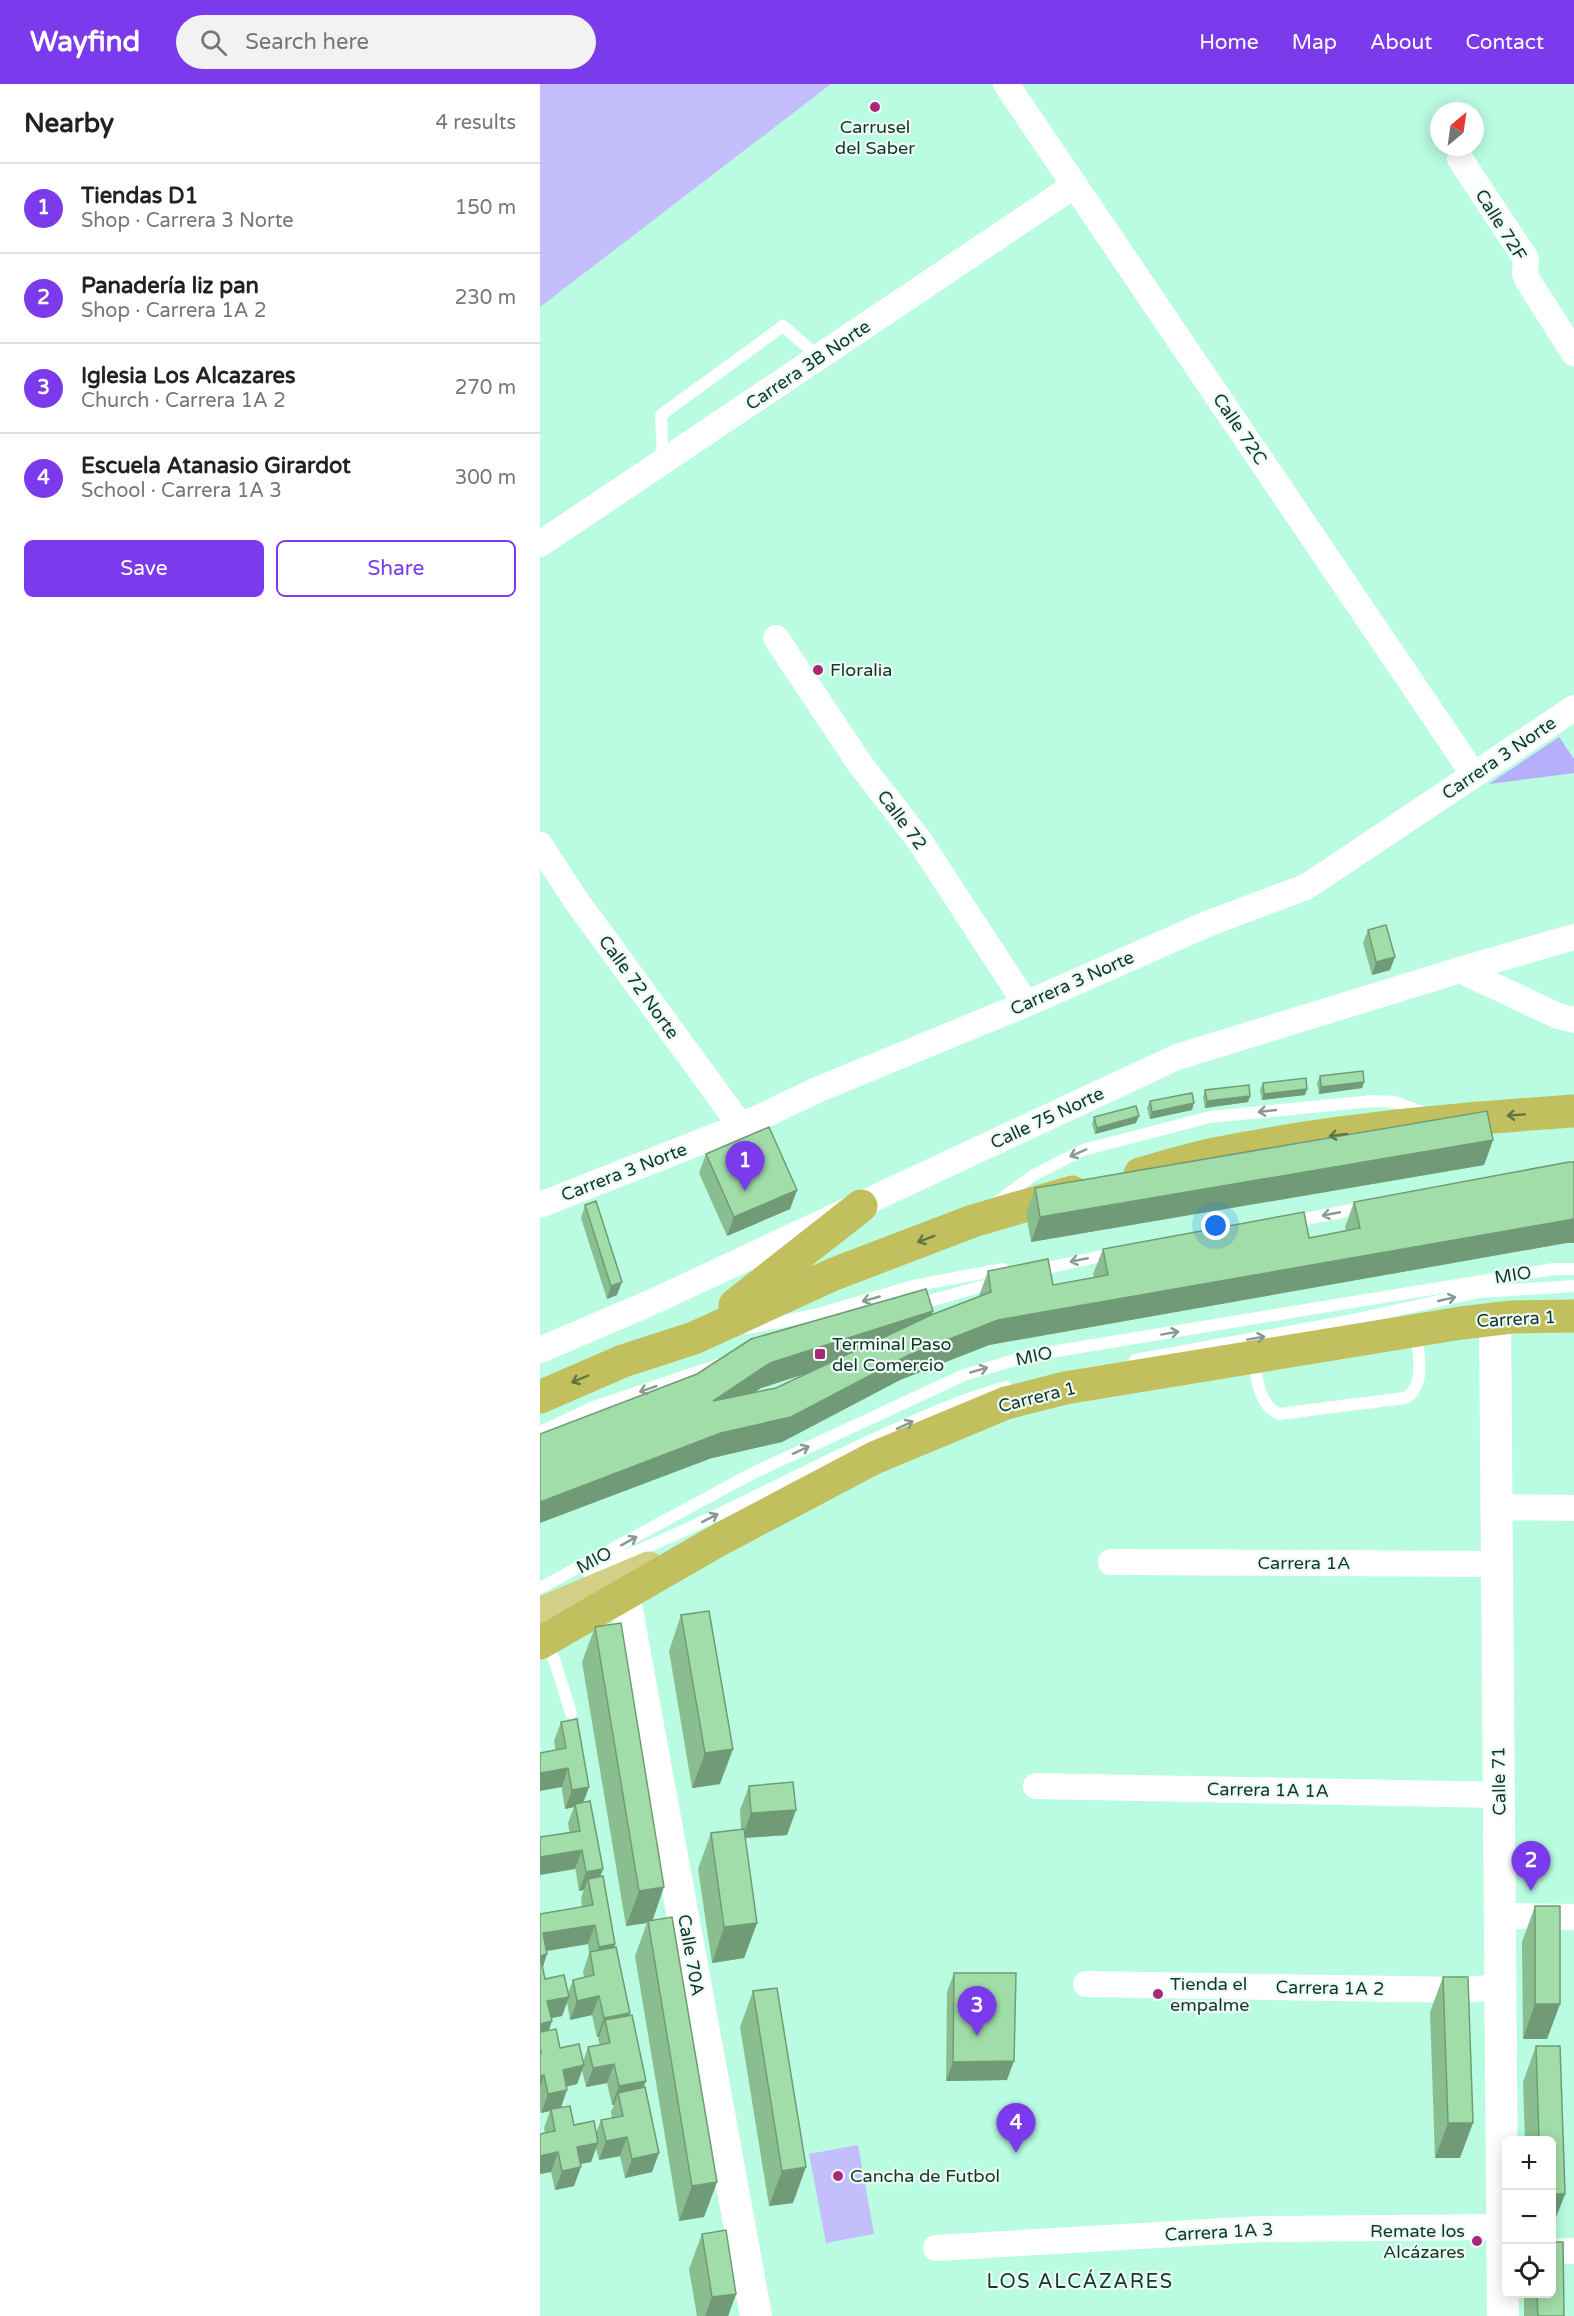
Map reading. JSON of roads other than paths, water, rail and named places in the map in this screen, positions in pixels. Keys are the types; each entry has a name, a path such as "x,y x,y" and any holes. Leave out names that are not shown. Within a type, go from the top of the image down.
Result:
{"highway":[{"path":"540,1397 623,1361 694,1338 834,1274 973,1221 1109,1182 1214,1154 1326,1136 1506,1115 1574,1111"},
{"path":"694,1338 861,1206"},
{"name":"Carrera 1","path":"717,1541 856,1467 1006,1402 1065,1388 1322,1345 1416,1318 1495,1319 1574,1316"},
{"path":"541,1632 624,1594 717,1541"}],"main road":[{"name":"Carrera 1","path":"541,1632 555,1606 717,1541"}],"street":[{"name":"Calle 72C","path":"1006,84 1474,775"},
{"name":"Calle 72F","path":"1460,159 1526,259 1525,273 1528,282 1574,353"},
{"name":"Carrera 3B Norte","path":"540,544 1075,186"},
{"name":"Calle 72","path":"776,638 860,764 919,840 1026,1004"},
{"name":"Carrera 3 Norte","path":"540,1205 741,1126 817,1090 1026,1004 1207,924 1306,887 1574,708"},
{"name":"Calle 72 Norte","path":"540,845 574,899 741,1126"},
{"name":"Calle 75 Norte","path":"540,1350 650,1304 1177,1057 1574,937"},
{"path":"1460,970 1558,1016 1574,1020"},
{"name":"Calle 71","path":"1495,1319 1503,2190"},
{"path":"1497,1507 1574,1508"},
{"name":"Carrera 1A","path":"1111,1562 1498,1564"},
{"name":"Calle 70A","path":"624,1594 756,2316"},
{"name":"Carrera 1A 1A","path":"1036,1786 1500,1795"},
{"path":"1500,1916 1574,1917"},
{"name":"Carrera 1A 2","path":"1086,1984 1463,1990 1501,1987"},
{"name":"Carrera 1A 3","path":"936,2248 1260,2229 1502,2244"},
{"path":"1556,2252 1574,2252"},
{"name":"Calle 71","path":"1503,2298 1503,2316"}],"lane":[{"path":"663,462 661,415 783,326 819,357"},
{"path":"973,1221 1032,1176 1083,1150 1210,1117 1373,1101 1395,1102 1448,1122"},
{"path":"1273,1225 1380,1205"},
{"path":"907,1307 1052,1266 1131,1250"},
{"path":"694,1338 815,1315 924,1284 998,1270 1052,1266"},
{"name":"MIO","path":"540,1588 753,1473 964,1374 1032,1355 1543,1270 1574,1269"},
{"path":"1127,1362 1416,1318 1479,1292 1574,1286"},
{"path":"1252,1356 1265,1403 1270,1410 1279,1414 1405,1398 1413,1394 1418,1386 1416,1318"},
{"path":"540,1432 594,1407 726,1363"},
{"path":"540,1588 634,1553 693,1527 838,1455 919,1418 978,1395 1017,1384"},
{"path":"838,1455 943,1428"},
{"path":"541,1632 554,1659 570,1713"}],"place":[{"name":"Carrusel del Saber","path":"875,107"},
{"name":"Floralia","path":"818,670"},
{"name":"Tiendas D1","path":"745,1191"},
{"name":"Terminal Paso del Comercio","path":"820,1354"},
{"name":"Panadería liz pan","path":"1531,1891"},
{"name":"Tienda el empalme","path":"1158,1994"},
{"name":"Iglesia Los Alcazares","path":"977,2036"},
{"name":"Escuela Atanasio Girardot","path":"1016,2153"},
{"name":"Cancha de Futbol","path":"838,2176"},
{"name":"Remate los Alcázares","path":"1477,2241"}],"district":[{"name":"LOS ALCÁZARES","path":"1080,2282"}]}
